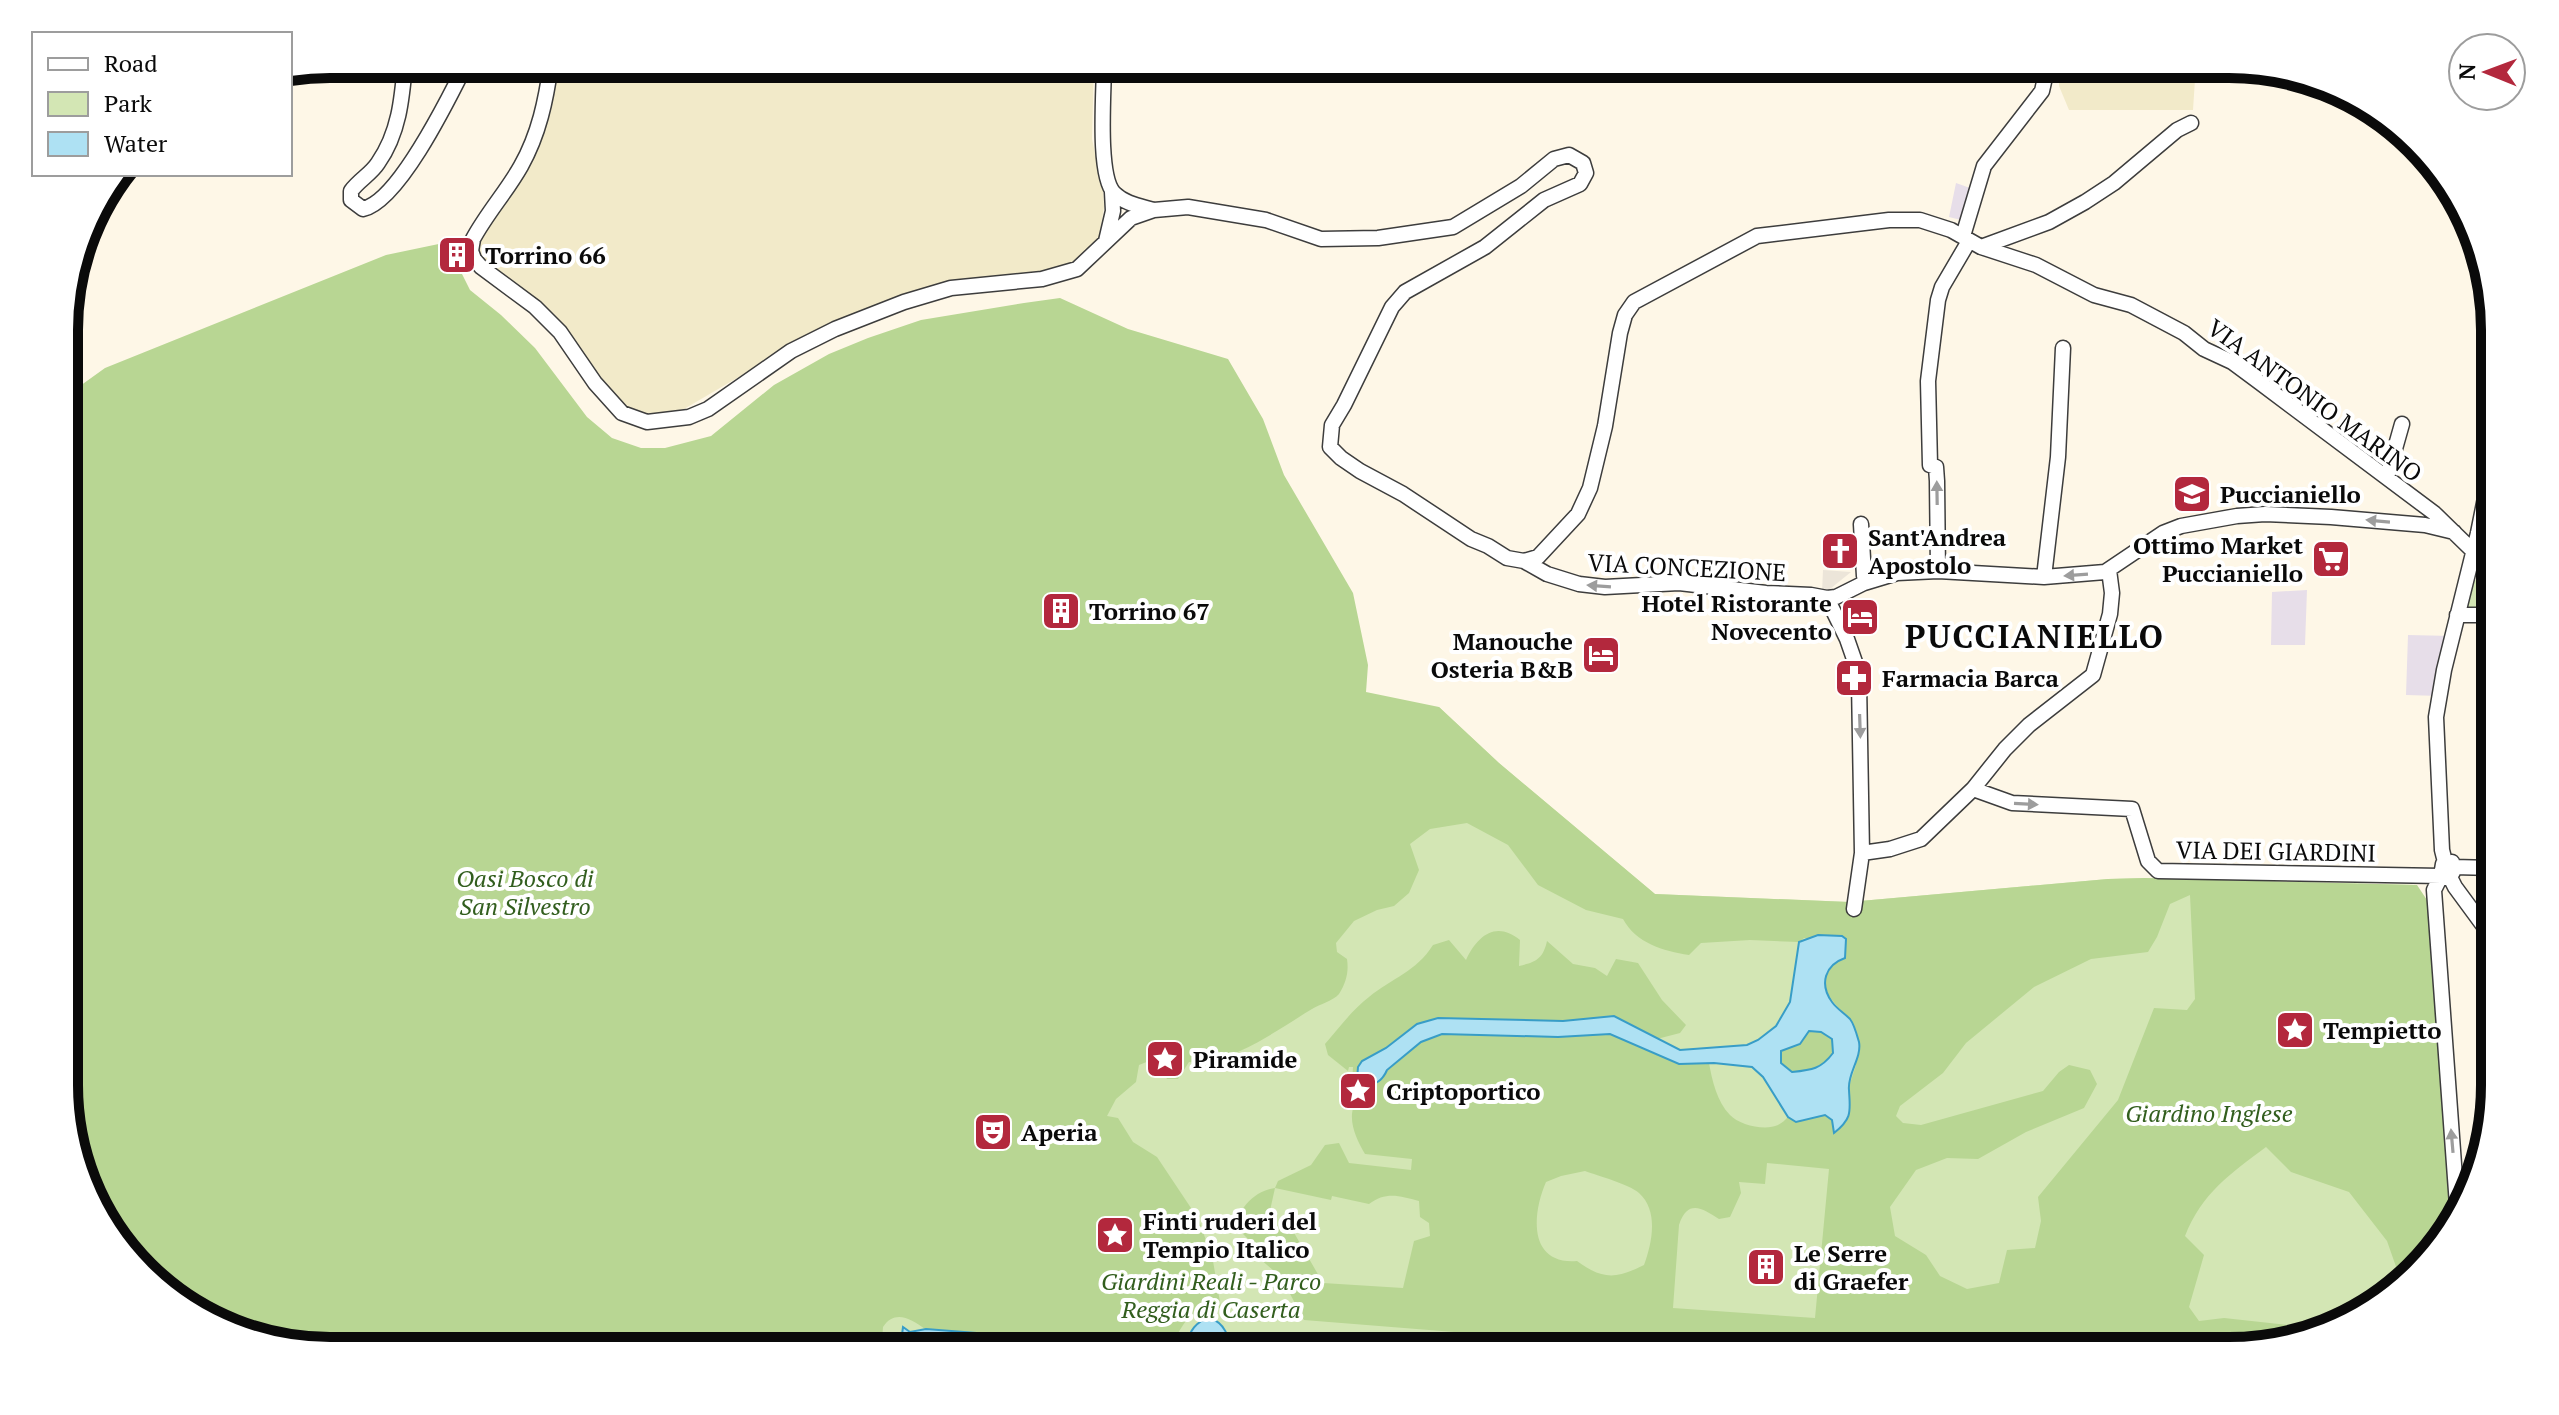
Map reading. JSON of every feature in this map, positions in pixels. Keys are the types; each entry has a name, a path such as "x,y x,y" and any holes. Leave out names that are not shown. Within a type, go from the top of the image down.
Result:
{"street":[{"path":"1938,571 1937,481 1936,467 1930,465 1928,381 1938,300 1942,287 1971,241 1984,166 2042,91 2045,78"},
{"path":"404,79 402,105 394,133 378,165 351,191 351,200 363,209 370,208 389,190 431,134 459,79"},
{"path":"549,79 540,123 522,165 473,239 471,251 487,273 535,307 560,332 595,383 622,413 647,422 689,417 708,409 791,351 871,314 951,288 1042,279 1077,269 1131,218 1154,210 1188,207 1266,220 1321,239 1378,238 1453,227 1521,186 1554,159 1569,155 1583,163 1586,173 1580,184 1544,200 1485,247 1405,292 1392,307 1332,425 1330,447 1341,458 1471,539 1507,558 1524,561"},
{"path":"1104,79 1104,170 1112,192 1113,211 1110,233 1104,245"},
{"path":"1971,241 2060,217 2114,183 2177,130 2191,123"},
{"path":"1112,192 1130,204 1154,210"},
{"name":"VIA ANTONIO MARINO","path":"1524,561 1538,557 1560,535 1578,514 1590,488 1605,426 1620,333 1625,315 1634,302 1757,236 1889,220 1920,220 2036,265 2094,295 2131,305 2184,333 2204,349 2232,362 2387,477 2481,555"},
{"path":"2044,577 2058,457 2063,348"},
{"path":"2387,477 2402,424"},
{"name":"VIA CONCEZIONE","path":"1524,561 1547,574 1579,584 1605,587 1679,583 1827,598 1849,592 1885,575 1938,571 2044,577 2090,574 2109,570 2163,533 2181,526 2237,516 2317,516 2425,525 2455,532"},
{"path":"2481,518 2436,717 2442,850 2455,887 2481,922"},
{"path":"1861,524 1864,576 1885,575"},
{"path":"1862,853 1890,849 1921,839 1973,789 2029,725 2093,675 2110,614 2109,570"},
{"path":"1827,598 1847,639 1859,682 1862,853 1854,909"},
{"path":"2457,615 2481,615"},
{"name":"VIA DEI GIARDINI","path":"1973,789 2012,803 2132,809 2148,861 2158,871 2447,870"},
{"path":"2447,870 2481,869"},
{"path":"2447,870 2434,890 2456,1194"}],"shaded area":[{"path":"2059,78 2195,78 2193,110 2069,110"},
{"path":"551,79 1094,79 1092,139 1104,207 1098,243 1079,261 1056,271 947,282 874,305 831,323 684,409 671,413 637,413 616,399 554,314 482,260 479,241 507,201 532,153"},
{"path":"1956,183 1970,188 1961,220 1949,217"},
{"path":"1823,570 1851,572 1822,593"},
{"path":"2307,590 2305,645 2271,645 2272,592"},
{"path":"2408,635 2452,636 2440,696 2406,695"}],"green space":[{"name":"Oasi Bosco di San Silvestro","path":"453,241 455,260 470,290 535,348 587,417 612,438 641,448 665,448 711,436 774,385 829,354 868,338 921,320 1060,298 1128,329 1228,359 1263,419 1284,475 1353,593 1368,665 1366,692 1439,707 1499,763 1655,894 1849,902 2108,879 2417,885 2431,906 2453,1200 2439,1225 2398,1272 2387,1241 2349,1192 2291,1172 2266,1147 2218,1186 2200,1208 2185,1236 2204,1255 2189,1307 2199,1321 2224,1318 2289,1325 2313,1323 2246,1336 1510,1336 1304,1320 1281,1277 1253,1253 1250,1241 1242,1233 1233,1231 1235,1223 1253,1197 1275,1188 1278,1181 1311,1165 1325,1145 1339,1143 1349,1163 1411,1170 1412,1159 1365,1154 1354,1130 1352,1114 1355,1093 1367,1096 1368,1090 1352,1082 1353,1067 1349,1067 1348,1071 1328,1055 1325,1044 1363,1002 1411,968 1433,945 1449,940 1466,960 1482,938 1495,931 1503,931 1520,940 1519,966 1538,959 1547,941 1573,964 1595,968 1607,976 1616,959 1638,963 1662,1000 1686,1025 1680,1033 1657,1039 1614,1016 1563,1021 1486,1019 1417,1024 1359,1064 1362,1085 1377,1082 1421,1042 1442,1034 1558,1037 1610,1034 1679,1064 1709,1063 1722,1104 1739,1122 1766,1127 1778,1125 1788,1117 1796,1122 1825,1114 1832,1120 1834,1132 1856,1065 1852,1021 1831,998 1826,982 1846,939 1701,943 1689,955 1660,948 1635,934 1623,919 1586,910 1538,885 1508,845 1467,823 1430,829 1410,844 1419,870 1409,893 1394,906 1354,921 1336,943 1337,952 1347,959 1348,968 1339,994 1237,1052 1221,1058 1189,1062 1178,1079 1167,1079 1154,1059 1139,1065 1136,1082 1116,1099 1107,1116 1118,1118 1133,1142 1157,1157 1199,1220 1213,1261 1221,1308 1194,1315 1176,1337 1023,1337 925,1329 909,1319 898,1317 883,1327 882,1337 330,1337 297,1335 249,1324 190,1295 140,1251 120,1225 97,1182 80,1118 79,387 105,368 386,255","holes":["2190,895 2195,999 2187,1010 2154,1008 2118,1100 2038,1197 2041,1221 2035,1248 2007,1250 1999,1283 1967,1289 1940,1276 1926,1255 1895,1236 1890,1207 1916,1170 1947,1158 1978,1159 2026,1132 2084,1108 2097,1084 2090,1070 2069,1065 2043,1091 1921,1125 1903,1123 1896,1116 1900,1106 1943,1073 1966,1043 2034,987 2091,959 2148,952 2170,904","1767,1163 1829,1169 1815,1318 1673,1308 1679,1225 1683,1217 1687,1211 1696,1208 1719,1219 1730,1217 1741,1193 1739,1182 1765,1184","1585,1171 1621,1183 1645,1200 1652,1228 1644,1265 1617,1275 1602,1274 1577,1261 1561,1260 1550,1255 1542,1246 1537,1222 1546,1182","1275,1188 1331,1200 1332,1196 1369,1204 1381,1197 1393,1196 1419,1201 1420,1217 1429,1223 1430,1236 1414,1241 1403,1288 1323,1283 1293,1231 1267,1224"]},
{"path":"2472,580 2481,580 2481,609 2466,608"},
{"name":"Giardino Inglese","path":"1439,707 1499,763 1655,894 1849,902 2108,879 2417,885 2453,1201 2419,1251 2369,1295 2310,1324 2246,1336 863,1337 869,1267 983,1195"},
{"path":"1809,1031 1821,1032 1832,1040 1833,1053 1816,1068 1793,1072 1781,1063 1781,1051 1800,1044"}],"water":[{"path":"1818,935 1842,936 1846,939 1845,958 1833,965 1825,982 1834,1004 1851,1021 1859,1048 1849,1084 1849,1114 1834,1133 1832,1120 1825,1115 1796,1122 1788,1117 1763,1077 1752,1067 1714,1063 1679,1064 1610,1034 1558,1037 1442,1034 1421,1042 1377,1082 1362,1085 1357,1080 1362,1061 1386,1048 1417,1024 1438,1018 1563,1021 1614,1016 1680,1050 1747,1045 1776,1026 1790,1002 1799,942","holes":["1809,1031 1821,1032 1832,1039 1833,1053 1820,1066 1792,1072 1781,1063 1781,1051 1800,1044"]},
{"path":"1210,1318 1219,1323 1227,1337 1189,1337 1204,1320"},
{"path":"903,1327 910,1332 926,1329 1024,1337 902,1337"}],"place":[{"name":"Torrino 66","path":"457,255"},
{"name":"Puccianiello","path":"2192,494"},
{"name":"Sant'Andrea Apostolo","path":"1840,551"},
{"name":"Ottimo Market Puccianiello","path":"2331,559"},
{"name":"Torrino 67","path":"1061,611"},
{"name":"Hotel Ristorante Novecento","path":"1860,617"},
{"name":"Manouche Osteria B&B","path":"1601,655"},
{"name":"Farmacia Barca","path":"1854,678"},
{"name":"Tempietto","path":"2295,1030"},
{"name":"Piramide","path":"1165,1059"},
{"name":"Criptoportico","path":"1358,1091"},
{"name":"Aperia","path":"993,1132"},
{"name":"Finti ruderi del Tempio Italico","path":"1115,1235"},
{"name":"Le Serre di Graefer","path":"1766,1267"}],"district":[{"name":"PUCCIANIELLO","path":"2035,636"}],"park label":[{"name":"Giardini Reali - Parco Reggia di Caserta","path":"1211,1295"}]}
